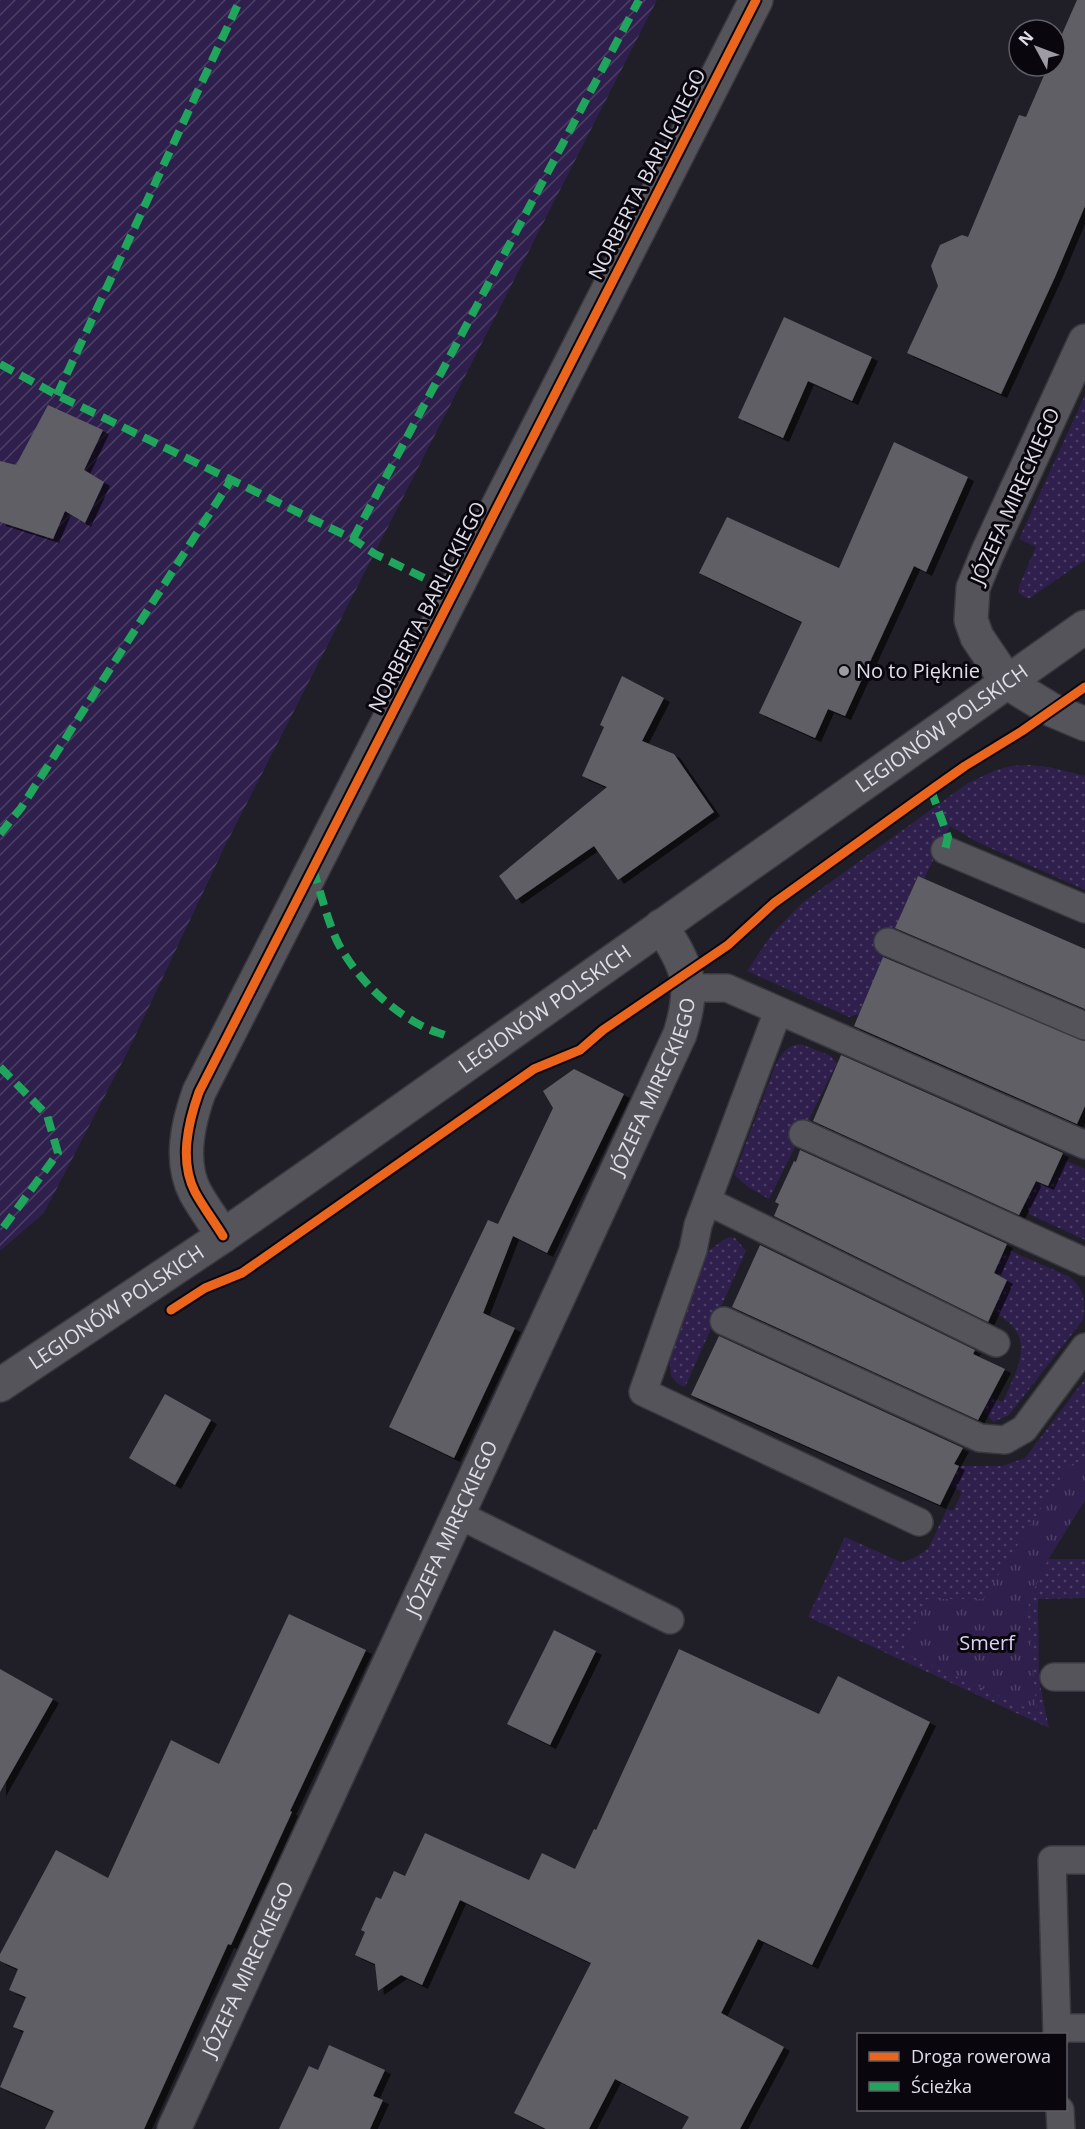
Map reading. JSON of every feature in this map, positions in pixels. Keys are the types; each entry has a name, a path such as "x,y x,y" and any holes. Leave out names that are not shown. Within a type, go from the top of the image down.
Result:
{"street":[{"name":"NORBERTA BARLICKIEGO","path":"222,1236 195,1191 188,1169 188,1127 199,1092 756,0"},
{"name":"JÓZEFA MIRECKIEGO","path":"1008,683 977,637 971,620 973,588 1085,341"},
{"name":"LEGIONÓW POLSKICH","path":"0,1384 222,1236 1085,627"},
{"path":"1008,683 1052,710 1085,724"},
{"name":"JÓZEFA MIRECKIEGO","path":"174,2129 680,1034 688,1004 689,988 683,961 661,926"}],"lane":[{"path":"945,850 1085,909"},
{"path":"888,942 1085,1026"},
{"path":"689,988 727,988 1085,1145"},
{"path":"778,1011 707,1201 693,1250 643,1392 919,1522"},
{"path":"803,1134 1085,1262"},
{"path":"707,1201 996,1343"},
{"path":"724,1321 980,1438 1005,1440 1024,1429 1085,1347"},
{"path":"459,1515 670,1620"},
{"path":"1054,1677 1085,1677"},
{"path":"1085,1860 1052,1860 1057,2031 1085,2028"},
{"path":"1060,2111 1061,2129"}],"green space":[{"path":"0,0 657,0 225,846 128,1051 44,1213 0,1251"},
{"path":"1085,395 1085,560 1030,598 1026,598 1018,592 1019,586 1036,547 1019,539"},
{"path":"1029,765 1049,767 1085,776 1085,890 977,842 950,826 924,879 917,877 859,1014 849,1017 747,971 771,935 801,904 825,886 968,783 996,770"},
{"path":"801,1044 831,1056 837,1063 769,1199 748,1187 734,1175 775,1066 785,1051"},
{"path":"1066,1161 1085,1169 1085,1240 1029,1214 1026,1202 1036,1181 1049,1186"},
{"path":"728,1237 735,1238 746,1251 685,1387 678,1384 671,1376 669,1356 705,1253"},
{"path":"1011,1251 1070,1277 1079,1286 1083,1296 1083,1320 1009,1415 993,1422 983,1410 990,1397 1003,1402 1015,1375 1021,1351 1020,1340 1015,1330 1006,1320 991,1311 1007,1280 994,1273 1002,1255"},
{"path":"1085,1379 1085,1500 1048,1559 1085,1559 1085,1598 1038,1599 1039,1680 1049,1728 808,1617 845,1537 901,1562 912,1559 928,1549 947,1509 953,1511 962,1492 949,1485 959,1466 1002,1466 1025,1458"},
{"name":"Smerf","path":"1085,1459 1085,1500 1048,1560 1029,1600 1028,1621 1037,1713 902,1652 927,1599 983,1599 1068,1466"}],"building":[{"path":"1077,0 1085,0 1085,206 1001,394 907,353 938,286 931,266 940,245 962,235 968,237 1019,115 1026,117 1043,78 1067,78 1067,23"},
{"path":"784,317 872,357 852,401 808,381 783,438 738,418"},
{"path":"48,405 103,430 84,470 104,482 85,523 65,511 53,539 0,522 0,461 16,465"},
{"path":"894,442 968,477 926,572 914,566 845,716 828,709 815,738 759,713 802,622 699,573 727,517 839,568"},
{"path":"622,676 664,698 642,741 674,754 714,812 618,880 594,846 516,900 499,876 607,787 582,776 604,727 600,725"},
{"path":"918,876 1085,949 1085,1009 895,928"},
{"path":"883,957 1085,1041 1085,1106 1077,1124 854,1026"},
{"path":"841,1055 1063,1153 1048,1186 1036,1181 1019,1215 813,1121"},
{"path":"574,1069 624,1094 547,1253 513,1236 483,1313 515,1328 454,1458 389,1427 488,1220 498,1224 553,1108 543,1091"},
{"path":"800,1150 1007,1244 994,1273 1007,1280 988,1322 774,1216 779,1204 775,1202"},
{"path":"760,1245 975,1350 973,1354 1005,1369 978,1420 732,1307"},
{"path":"719,1336 963,1448 954,1464 959,1466 940,1505 691,1395"},
{"path":"165,1394 211,1420 175,1485 129,1458"},
{"path":"289,1614 366,1650 144,2129 45,2129 54,2111 0,2087 24,2031 13,2027 26,1997 9,1990 18,1969 0,1961 0,1954 56,1850 108,1878 171,1740 219,1764"},
{"path":"554,1630 596,1651 550,1745 507,1724"},
{"path":"679,1649 819,1714 838,1676 930,1722 812,1965 758,1939 721,2013 784,2047 740,2129 682,2129 689,2117 615,2079 589,2129 546,2129 514,2113 591,1963 460,1900 422,1985 401,1975 378,1991 375,1964 355,1955 365,1932 361,1930 376,1897 381,1899 394,1871 405,1876 425,1833 529,1880 542,1853 575,1869 594,1829 596,1830"},
{"path":"0,1669 53,1699 0,1792"},
{"path":"329,2045 385,2070 373,2096 383,2100 370,2129 279,2129 309,2066 318,2070"}],"marked path":[{"path":"57,395 240,0"},
{"path":"353,539 639,0"},
{"path":"0,364 57,395 353,539 375,554 455,593"},
{"path":"0,834 21,808 231,480"},
{"path":"931,790 948,837 945,850"},
{"path":"313,869 334,934 354,968 374,991 397,1011 422,1026 447,1036"},
{"path":"0,1067 47,1115 58,1153 0,1232"}],"cycle path":[{"path":"223,1236 195,1192 187,1168 186,1155 191,1116 199,1092 756,0"},
{"path":"171,1310 205,1288 242,1273 534,1069 580,1050 603,1030 728,945 774,903 931,790 1085,687"}],"place":[{"name":"No to Pięknie","path":"844,671"}]}
